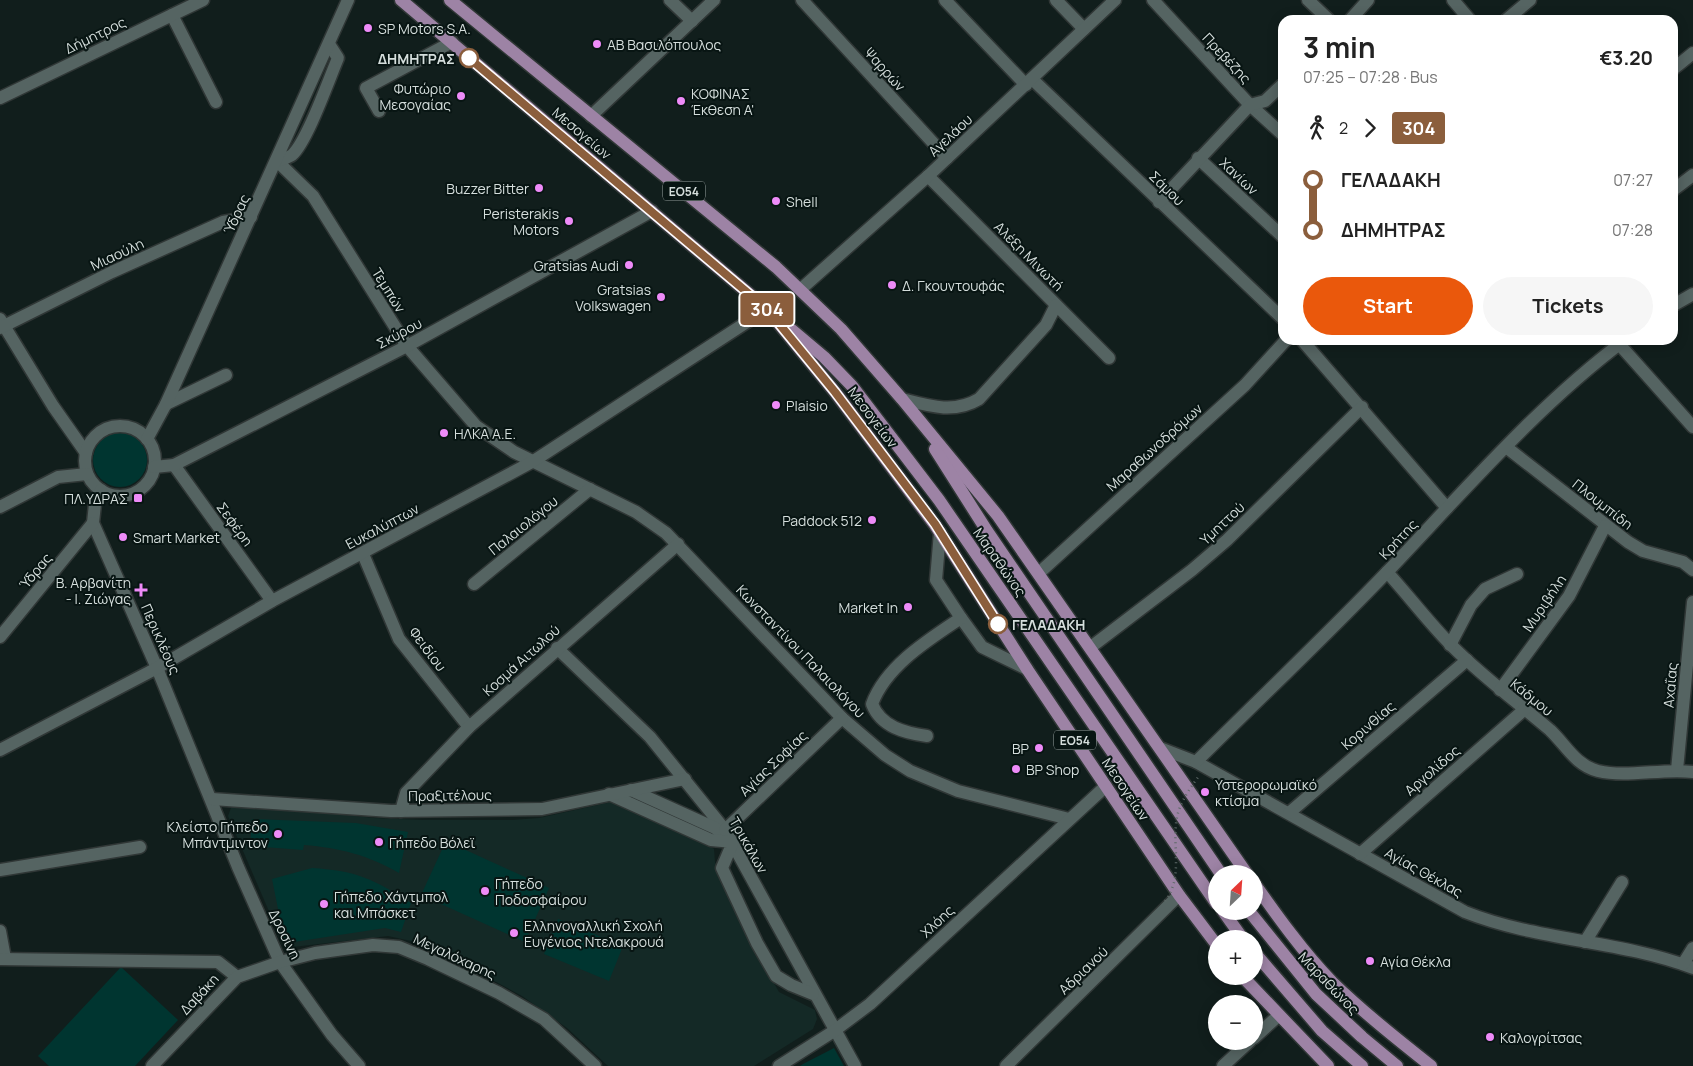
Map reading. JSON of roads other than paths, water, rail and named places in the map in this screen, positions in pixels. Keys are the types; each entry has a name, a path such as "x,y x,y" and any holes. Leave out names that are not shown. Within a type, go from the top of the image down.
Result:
{"main road":[{"name":"Μεσογείων","path":"401,0 767,309 835,392 940,532 1027,669 1179,895 1208,933"},
{"name":"Μεσογείων","path":"450,0 802,289 841,329 902,399 998,516 1039,572 1241,865"},
{"name":"Μαραθώνος","path":"767,309 824,357 852,386 933,493 1208,890"},
{"name":"Μαραθώνος","path":"902,399 987,531 1215,865"},
{"path":"1263,895 1288,930 1331,981 1399,1041 1431,1066"},
{"name":"Μαραθώνος","path":"1256,920 1316,994 1362,1037 1397,1066"},
{"path":"1263,963 1316,1025 1362,1066"},
{"path":"1250,985 1328,1066"}],"street":[{"name":"Δήμητρος","path":"0,98 203,0"},
{"name":"Ύδρας","path":"147,439 166,404 348,0"},
{"path":"670,0 692,21"},
{"path":"591,116 714,0"},
{"name":"Ψαρρών","path":"802,0 947,158"},
{"name":"Σάμου","path":"945,0 1029,82 1278,314"},
{"path":"1056,0 1084,29"},
{"name":"Αγελάου","path":"802,289 928,176 1115,0"},
{"name":"Πρεβέζης","path":"1153,0 1250,105 1278,130"},
{"path":"1308,0 1324,15"},
{"path":"1354,15 1368,0"},
{"path":"1453,0 1463,15"},
{"path":"1512,15 1530,0"},
{"path":"172,15 216,102"},
{"path":"379,111 366,88 452,42"},
{"path":"1678,65 1693,53"},
{"path":"1159,202 1198,158 1250,105 1265,101 1278,89"},
{"name":"Χανίων","path":"1198,158 1278,232"},
{"name":"Τεμπών","path":"277,161 305,187 321,207 407,346 476,426 505,447 532,462"},
{"path":"1678,187 1693,175"},
{"name":"Αλέξη Μινωτή","path":"928,176 1109,358"},
{"name":"Σκύρου","path":"154,468 174,465 407,346 652,212"},
{"name":"Μιαούλη","path":"1,324 215,226 239,218 251,217"},
{"path":"1678,303 1693,294"},
{"path":"902,399 931,406 955,409 973,402 1046,325 1056,305"},
{"name":"Ευκαλύπτων","path":"0,750 157,668 272,601 532,462 767,309"},
{"path":"1,324 53,406 86,453"},
{"name":"Μαραθωνοδρόμων","path":"1039,572 1245,385 1281,345"},
{"path":"1306,345 1362,407 1447,508"},
{"name":"Κρήτης","path":"1196,762 1387,572 1506,447 1568,388 1618,345"},
{"path":"1625,345 1693,427"},
{"path":"166,404 226,375"},
{"name":"Υμηττού","path":"1091,647 1192,570 1227,540 1362,407"},
{"path":"125,426 137,431 147,439 154,458 154,468 145,484 129,494 110,494 101,490 87,474 86,453 91,441 100,432 112,427 125,426"},
{"name":"Πλουμπίδη","path":"1506,447 1605,526 1643,552 1683,562 1692,568"},
{"name":"Κωνσταντίνου Παλαιολόγου","path":"532,462 636,512 678,544 842,718 885,755 932,782 958,791 1070,819"},
{"name":"Σεφέρη","path":"174,465 272,601"},
{"path":"0,507 58,477 87,474"},
{"name":"Παλαιολόγου","path":"474,584 590,489"},
{"path":"94,524 95,504 101,490"},
{"name":"Ύδρας","path":"0,637 94,524"},
{"name":"Περικλέους","path":"94,524 212,799"},
{"name":"Μυριβήλη","path":"1500,690 1569,596 1605,526"},
{"path":"940,532 936,580 960,618 982,647 1027,669"},
{"name":"Κοσμά Αιτωλού","path":"401,811 406,793 469,727 678,544"},
{"name":"Φειδίου","path":"363,554 399,639 469,727"},
{"name":"Κάδμου","path":"1387,572 1450,645 1552,733 1568,752 1583,764 1598,771 1614,773 1677,770 1693,772"},
{"path":"1450,645 1472,606 1485,589 1517,574"},
{"name":"Αχαΐας","path":"1677,770 1692,636 1693,602"},
{"path":"928,736 909,734 897,729 876,712 872,704 877,690 900,665 960,618"},
{"name":"Τρικάλων","path":"557,648 650,737 725,830 854,1066"},
{"name":"Κορινθίας","path":"1289,813 1466,660"},
{"name":"Αργολίδος","path":"1360,854 1525,709"},
{"name":"Αγίας Σοφίας","path":"725,830 842,718"},
{"name":"Αγίας Θέκλας","path":"1160,748 1196,762 1464,912 1487,921 1532,933 1638,952 1688,966"},
{"name":"Πραξιτέλους","path":"212,799 401,811 542,809 685,779"},
{"name":"Χλόης","path":"779,1066 834,1031 870,1004 1106,786"},
{"path":"631,790 715,828 733,842"},
{"path":"609,794 712,840 733,842"},
{"name":"Δροσίνη","path":"212,799 238,867 280,962 332,1035 359,1066"},
{"path":"733,842 722,868 758,942 776,976 791,985 813,994"},
{"path":"0,870 140,847"},
{"path":"1585,942 1622,882"},
{"name":"Αδριανού","path":"1006,1066 1179,895"},
{"path":"0,931 2,960 218,962 237,977"},
{"name":"Μεγαλόχαρης","path":"280,962 349,947 373,944 399,947 490,989 544,1020 595,1066"},
{"path":"1688,966 1693,948"},
{"name":"Δαβάκη","path":"152,1066 237,977 280,962"},
{"path":"1263,1030 1278,1016"},
{"path":"1223,1066 1240,1050"}],"place":[{"name":"SP Motors S.A.","path":"368,28"},
{"name":"ΑΒ Βασιλόπουλος","path":"597,44"},
{"name":"ΔΗΜΗΤΡΑΣ","path":"469,58"},
{"name":"Φυτώριο Μεσογαίας","path":"461,96"},
{"name":"ΚΟΦΙΝΑΣ Έκθεση Α'","path":"681,101"},
{"name":"Buzzer Bitter","path":"539,188"},
{"name":"Shell","path":"776,201"},
{"name":"Peristerakis Motors","path":"569,221"},
{"name":"Gratsias Audi","path":"629,265"},
{"name":"Δ. Γκουντουφάς","path":"892,285"},
{"name":"Gratsias Volkswagen","path":"661,297"},
{"name":"Plaisio","path":"776,405"},
{"name":"ΗΛΚΑ Α.Ε.","path":"444,433"},
{"name":"ΠΛ.ΥΔΡΑΣ","path":"138,498"},
{"name":"Paddock 512","path":"872,520"},
{"name":"Smart Market","path":"123,537"},
{"name":"Β. Αρβανίτη - Ι. Ζιώγας","path":"141,590"},
{"name":"Market In","path":"908,607"},
{"name":"ΓΕΛΑΔΑΚΗ","path":"998,624"},
{"name":"BP","path":"1039,748"},
{"name":"BP Shop","path":"1016,769"},
{"name":"Υστερορωμαϊκό κτίσμα","path":"1205,792"},
{"name":"Κλείστο Γήπεδο Μπάντμιντον","path":"278,834"},
{"name":"Γήπεδο Βόλεϊ","path":"379,842"},
{"name":"Γήπεδο Ποδοσφαίρου","path":"485,891"},
{"name":"Γήπεδο Χάντμπολ και Μπάσκετ","path":"324,904"},
{"name":"Ελληνογαλλική Σχολή Ευγένιος Ντελακρουά","path":"514,933"},
{"name":"Αγία Θέκλα","path":"1370,961"},
{"name":"Καλογρίτσας","path":"1490,1037"}]}
